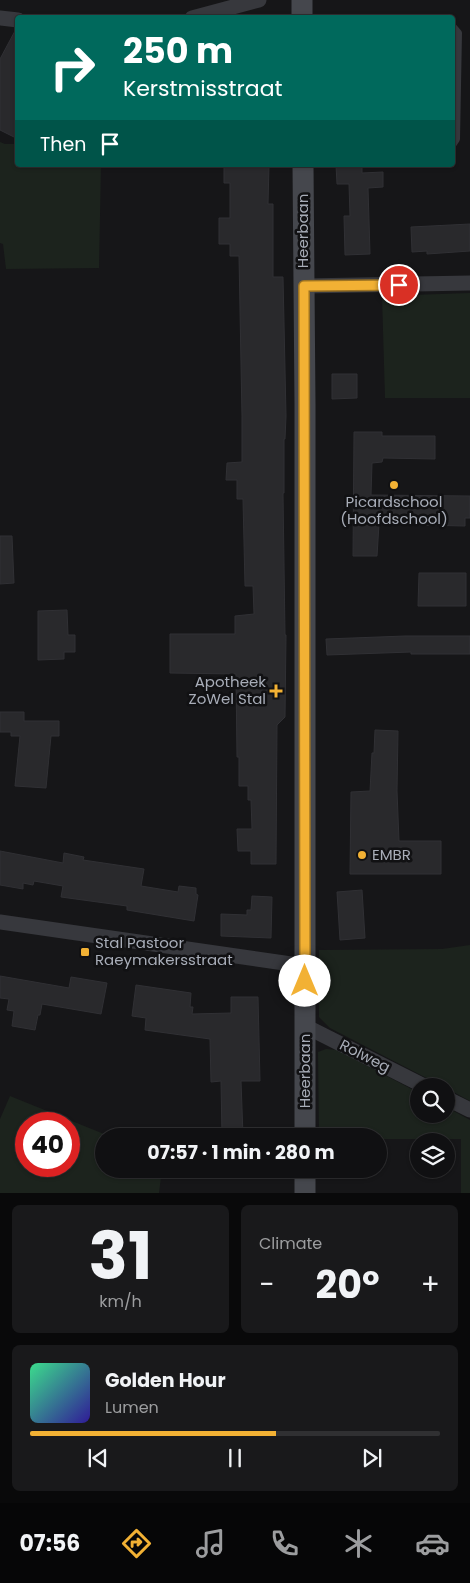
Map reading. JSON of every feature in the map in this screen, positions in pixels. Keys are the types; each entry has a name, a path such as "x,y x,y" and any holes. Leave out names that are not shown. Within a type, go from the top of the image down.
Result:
{"street":[{"path":"203,15 259,0"},
{"path":"302,0 302,15"},
{"path":"0,18 15,20"},
{"name":"Heerbaan","path":"303,167 305,1128"},
{"path":"304,286 470,283"},
{"path":"0,922 304,966"},
{"name":"Rolweg","path":"305,1026 410,1079"},
{"path":"455,1102 470,1110"},
{"path":"305,1178 305,1193"}],"lane":[{"path":"455,30 458,33 455,140"}],"shaded area":[{"path":"0,142 15,144 15,167 101,167 99,268 6,269 3,244 0,243"},
{"path":"470,293 470,398 385,398 382,296"},
{"path":"470,945 470,1101 455,1093 455,1078 427,1078 330,1028 319,1017 319,950 442,949"},
{"path":"326,1049 337,1050 410,1088 410,1123 455,1123 455,1112 470,1120 470,1193 461,1193 461,1139 455,1139 455,1133 410,1133 410,1139 387,1139 387,1128 319,1128 318,1052"},
{"path":"10,1096 50,1112 15,1112 15,1177 80,1177 80,1124 95,1130 95,1178 161,1178 159,1193 0,1193 0,1119"}],"building":[{"path":"15,31 15,138 0,130 0,59"},
{"path":"224,167 269,167 268,204 273,204 273,277 283,277 286,416 283,493 286,635 285,717 277,725 276,864 251,864 251,851 238,851 237,829 252,829 251,800 248,800 248,786 239,786 236,674 170,673 170,634 235,634 235,616 254,614 253,586 245,586 243,499 237,499 237,480 226,480 227,463 242,462 242,417 239,256 230,256 230,244 219,244 219,218 230,218 230,183 224,183"},
{"path":"336,167 362,167 362,173 383,172 383,187 368,188 370,254 345,255 344,216 350,216 349,184 337,184"},
{"path":"470,224 470,251 427,254 427,251 412,252 411,227"},
{"path":"332,374 357,374 357,398 332,399"},
{"path":"354,432 382,432 382,436 435,436 435,459 383,458 382,462 372,463 371,495 470,496 470,518 465,518 465,526 379,524 377,556 353,556"},
{"path":"0,536 12,536 14,583 0,584"},
{"path":"419,573 466,573 466,606 418,606"},
{"path":"67,610 68,635 75,635 75,652 64,652 64,659 38,660 38,611"},
{"path":"470,636 470,654 411,654 411,652 327,655 326,639"},
{"path":"0,712 24,712 24,721 59,721 59,736 51,736 46,788 15,786 20,736 11,736 11,732 0,732"},
{"path":"375,730 398,731 397,791 399,841 441,841 441,874 350,874 351,792 370,791"},
{"path":"0,851 63,863 64,853 84,857 83,860 144,869 141,886 178,892 179,886 196,888 196,894 198,895 194,921 127,910 127,906 61,897 63,886 34,881 33,885 23,883 23,889 0,885"},
{"path":"362,890 365,938 340,940 337,892"},
{"path":"252,896 272,897 271,938 221,936 221,914 247,915 247,910 251,910"},
{"path":"0,976 69,988 71,977 107,983 101,1014 42,1004 35,1030 12,1026 14,1011 7,1010 9,999 0,998"},
{"path":"136,985 191,993 190,1007 193,1007 192,1014 231,1013 231,997 258,997 260,1081 241,1081 243,1128 222,1128 221,1081 211,1082 210,1039 145,1030 146,1018 132,1016"}],"place":[{"name":"Picardschool (Hoofdschool)","path":"394,485"},
{"name":"Apotheek ZoWel Stal","path":"276,691"},
{"name":"EMBR","path":"362,855"},
{"name":"Stal Pastoor Raeymakersstraat","path":"85,952"}],"route":[{"path":"305,981 304,286 399,285"}]}
